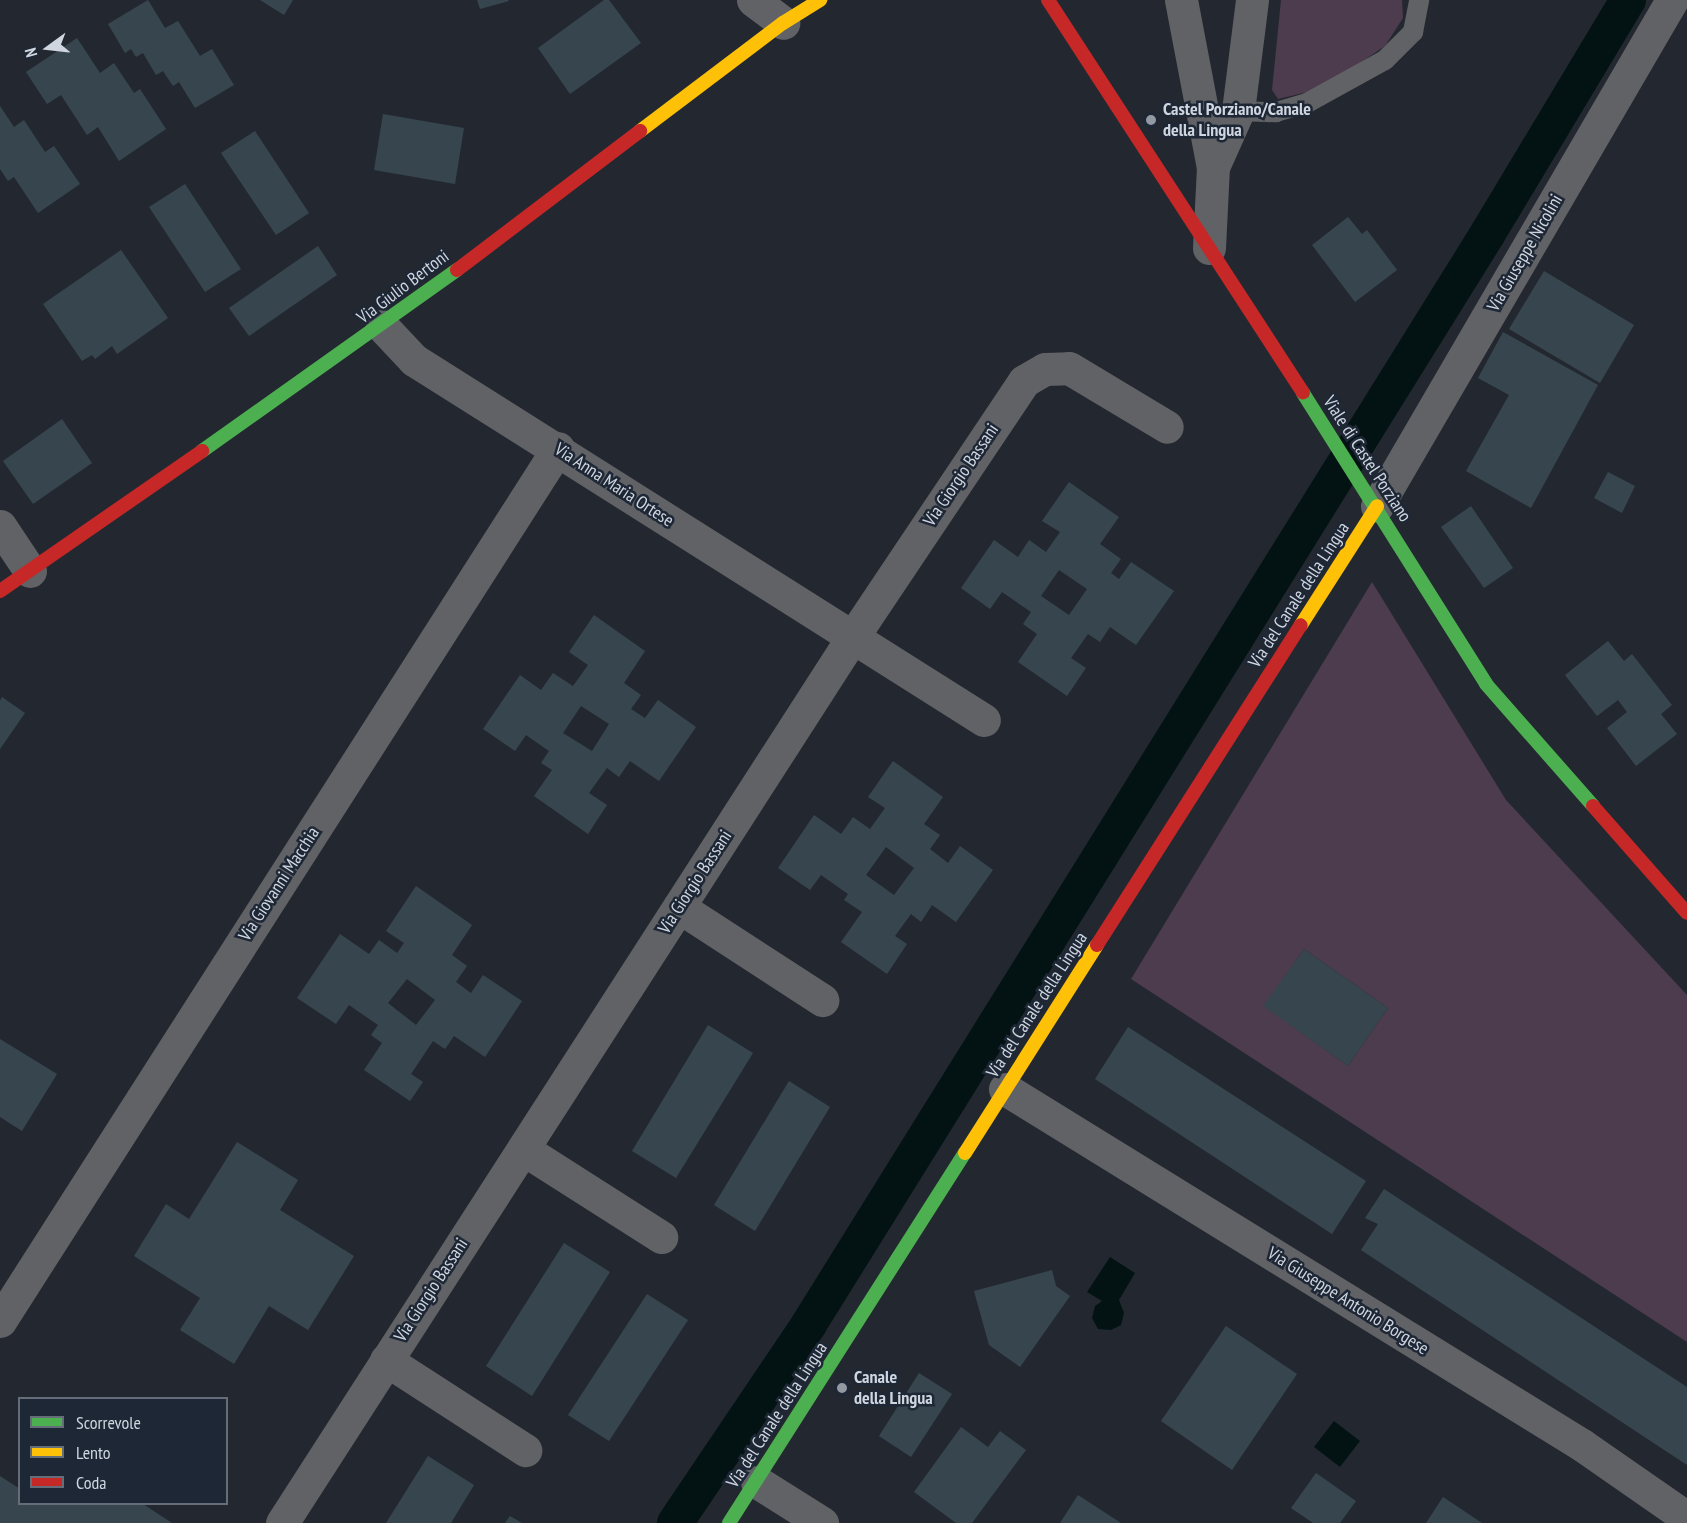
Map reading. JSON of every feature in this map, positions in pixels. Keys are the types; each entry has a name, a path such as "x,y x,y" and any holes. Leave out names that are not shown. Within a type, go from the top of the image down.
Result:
{"street":[{"path":"753,0 783,23"},
{"name":"Via Giulio Bertoni","path":"0,591 382,326 783,23 820,0"},
{"name":"Viale di Castel Porziano","path":"1048,0 1370,496 1486,684 1687,913"},
{"path":"1181,0 1213,167 1209,248"},
{"path":"1213,167 1238,111 1252,0"},
{"name":"Via Giuseppe Nicolini","path":"1370,496 1672,0"},
{"name":"Via Anna Maria Ortese","path":"382,326 414,360 558,448 852,638 984,720"},
{"name":"Via Giorgio Bassani","path":"282,1523 852,638 1024,381 1045,369 1069,368 1167,427"},
{"name":"Via Giovanni Macchia","path":"0,1321 558,448"},
{"name":"Via del Canale della Lingua","path":"729,1523 1005,1089 1370,496"},
{"path":"0,526 30,571"},
{"path":"679,908 822,1000"},
{"name":"Via Giuseppe Antonio Borgese","path":"1005,1089 1582,1445 1687,1518"},
{"path":"522,1149 661,1237"},
{"path":"386,1360 525,1450"},
{"path":"757,1482 822,1523"}],"lane":[{"path":"1238,111 1276,112 1306,103 1385,60 1413,32 1419,0"}],"shaded area":[{"path":"1281,0 1402,0 1403,18 1385,46 1351,69 1308,92 1278,99 1272,90"},
{"path":"1372,582 1506,800 1687,995 1687,1342 1131,979","holes":["1304,949 1388,1008 1348,1066 1264,1006"]},
{"path":"1110,1257 1135,1273 1119,1300 1124,1313 1121,1325 1111,1330 1098,1329 1092,1318 1095,1306 1102,1301 1087,1292"},
{"path":"1334,1421 1360,1441 1340,1467 1314,1447"}],"building":[{"path":"148,0 165,28 178,21 200,56 212,49 234,85 195,108 179,82 173,86 163,71 156,75 143,53 136,57 131,49 125,53 108,24"},
{"path":"260,0 293,0 284,15"},
{"path":"477,0 508,0 509,1 480,9"},
{"path":"604,0 609,0 641,43 570,94 538,48"},
{"path":"77,38 100,73 114,63 134,93 140,89 166,129 119,161 98,127 87,135 61,95 47,104 26,72"},
{"path":"0,106 14,127 24,120 45,152 54,146 80,184 38,213 14,177 8,181 0,169"},
{"path":"383,114 464,128 455,184 374,170"},
{"path":"255,131 309,213 276,235 221,153"},
{"path":"185,184 241,269 205,292 149,207"},
{"path":"1348,217 1362,234 1367,230 1397,270 1355,302 1312,245"},
{"path":"318,246 337,275 249,336 229,308"},
{"path":"121,250 168,318 117,354 112,346 95,359 92,355 82,361 43,304"},
{"path":"1544,271 1634,325 1600,383 1509,329"},
{"path":"1503,332 1598,385 1531,508 1466,471 1509,395 1478,378"},
{"path":"62,419 92,463 33,504 3,461"},
{"path":"1608,472 1635,486 1622,513 1594,498"},
{"path":"1069,482 1119,517 1100,544 1121,559 1111,573 1119,579 1131,562 1174,591 1136,645 1110,627 1100,642 1088,634 1071,658 1086,668 1067,696 1018,662 1037,634 1023,624 1031,612 1002,592 990,609 961,588 994,540 1018,557 1029,540 1046,552 1060,532 1042,521","holes":["1059,570 1087,589 1069,615 1041,596"]},
{"path":"1471,506 1513,568 1484,588 1441,527"},
{"path":"594,615 645,651 624,683 641,695 631,709 645,718 658,700 696,727 659,781 630,761 619,777 607,768 589,793 607,805 588,834 534,796 552,770 541,763 549,751 526,735 515,751 483,729 520,675 541,690 553,673 573,686 588,665 569,652","holes":["581,706 609,724 592,751 563,733"]},
{"path":"1608,641 1624,661 1632,654 1672,705 1661,714 1677,734 1636,766 1607,728 1627,712 1618,700 1597,716 1565,675"},
{"path":"2,697 25,713 0,749 0,701"},
{"path":"893,761 943,797 924,824 940,835 930,849 948,863 960,846 993,870 956,922 932,905 921,922 911,914 895,936 907,944 887,974 841,942 862,912 844,900 848,894 821,875 810,890 778,868 814,815 841,834 853,817 870,829 885,808 868,797","holes":["886,847 914,868 894,895 866,875"]},
{"path":"416,886 472,925 452,955 467,966 456,982 471,993 483,975 522,1001 485,1057 454,1036 445,1049 433,1041 411,1074 423,1082 410,1101 364,1070 382,1043 371,1035 378,1025 349,1005 336,1024 297,998 340,934 369,954 379,940 397,953 404,943 386,931","holes":["407,979 435,1000 416,1025 388,1003"]},
{"path":"1304,949 1388,1008 1348,1066 1263,1006"},
{"path":"708,1025 753,1053 676,1178 632,1151"},
{"path":"1128,1027 1366,1181 1332,1234 1095,1079"},
{"path":"0,1039 57,1074 22,1131 0,1117"},
{"path":"789,1081 830,1107 755,1231 714,1205"},
{"path":"237,1142 298,1180 280,1210 354,1256 308,1330 269,1306 234,1364 180,1330 200,1298 134,1256 166,1204 189,1219"},
{"path":"1384,1189 1687,1387 1687,1465 1361,1250 1378,1224 1365,1218"},
{"path":"564,1243 610,1272 532,1396 486,1366"},
{"path":"1052,1270 1056,1286 1070,1296 1020,1367 989,1345 974,1291"},
{"path":"647,1294 688,1320 609,1441 568,1415"},
{"path":"1226,1326 1297,1374 1232,1470 1161,1421"},
{"path":"919,1373 952,1394 911,1457 879,1436"},
{"path":"961,1427 988,1447 1000,1431 1026,1450 972,1523 956,1523 914,1492"},
{"path":"428,1456 474,1485 451,1523 386,1523"},
{"path":"1316,1473 1356,1501 1340,1523 1313,1523 1291,1508"},
{"path":"0,1476 18,1488 18,1505 145,1505 172,1523 0,1523"},
{"path":"1078,1495 1121,1523 1060,1523"},
{"path":"1443,1497 1482,1523 1426,1523"},
{"path":"510,1516 522,1523 505,1523"}],"waterway":[{"path":"675,1523 809,1324 1488,233 1628,0"}],"traffic: fast":[{"path":"202,451 457,270"},
{"path":"1303,393 1486,684 1593,806"},
{"path":"729,1523 965,1153"}],"traffic: slow":[{"path":"640,131 783,23 820,0"},
{"path":"1301,625 1377,506"},
{"path":"965,1153 1097,945"}],"traffic: jam":[{"path":"1048,0 1303,393"},
{"path":"457,270 640,131"},
{"path":"0,591 202,451"},
{"path":"1097,945 1301,625"},
{"path":"1593,806 1687,913"}],"place":[{"name":"Castel Porziano/Canale della Lingua","path":"1151,120"},
{"name":"Canale della Lingua","path":"842,1388"}]}
